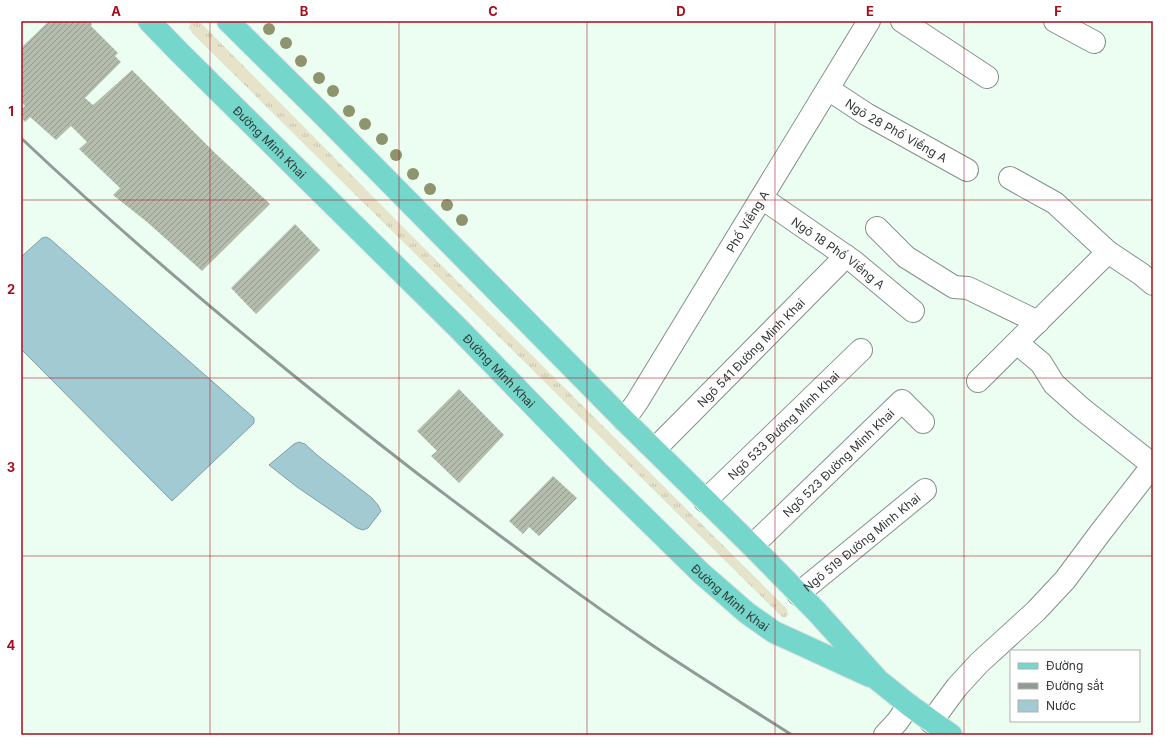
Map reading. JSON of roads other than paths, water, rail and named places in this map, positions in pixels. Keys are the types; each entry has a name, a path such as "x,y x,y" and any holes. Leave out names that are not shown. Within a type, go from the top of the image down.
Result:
{"main road":[{"name":"Đường Minh Khai","path":"149,21 184,58 460,330 597,471 701,573 747,613 774,632 878,680"},
{"name":"Đường Minh Khai","path":"228,21 322,114 624,420 752,546 816,612 878,680 909,705 951,735"}],"street":[{"name":"Phố Viềng A","path":"624,420 762,198 869,21"},
{"path":"902,21 987,76"},
{"path":"1055,21 1094,42"},
{"name":"Ngõ 28 Phố Viềng A","path":"828,89 866,114 967,170"},
{"path":"1010,178 1055,203 1108,252 1153,284"},
{"name":"Ngõ 18 Phố Viềng A","path":"762,198 846,256 913,311"},
{"path":"877,228 906,257 954,287 968,288 1038,322"},
{"path":"978,381 1108,252"},
{"name":"Ngõ 541 Đường Minh Khai","path":"655,450 846,256"},
{"path":"932,722 957,687 979,663 1036,611 1065,580 1153,465 1082,409 1054,384 1041,363 1017,343"},
{"name":"Ngõ 533 Đường Minh Khai","path":"705,501 861,350"},
{"name":"Ngõ 523 Đường Minh Khai","path":"752,546 902,401 924,422"},
{"name":"Ngõ 519 Đường Minh Khai","path":"798,594 925,490"},
{"path":"885,735 897,722 909,705"}],"water":[{"path":"46,237 254,418 254,423 172,501 21,349 21,257 42,238"},
{"path":"299,442 305,444 372,498 378,505 381,511 368,528 363,530 357,528 297,487 269,465 294,444"}],"railway":[{"path":"21,138 117,226 215,311 316,394 418,474 622,625 792,735"}]}
